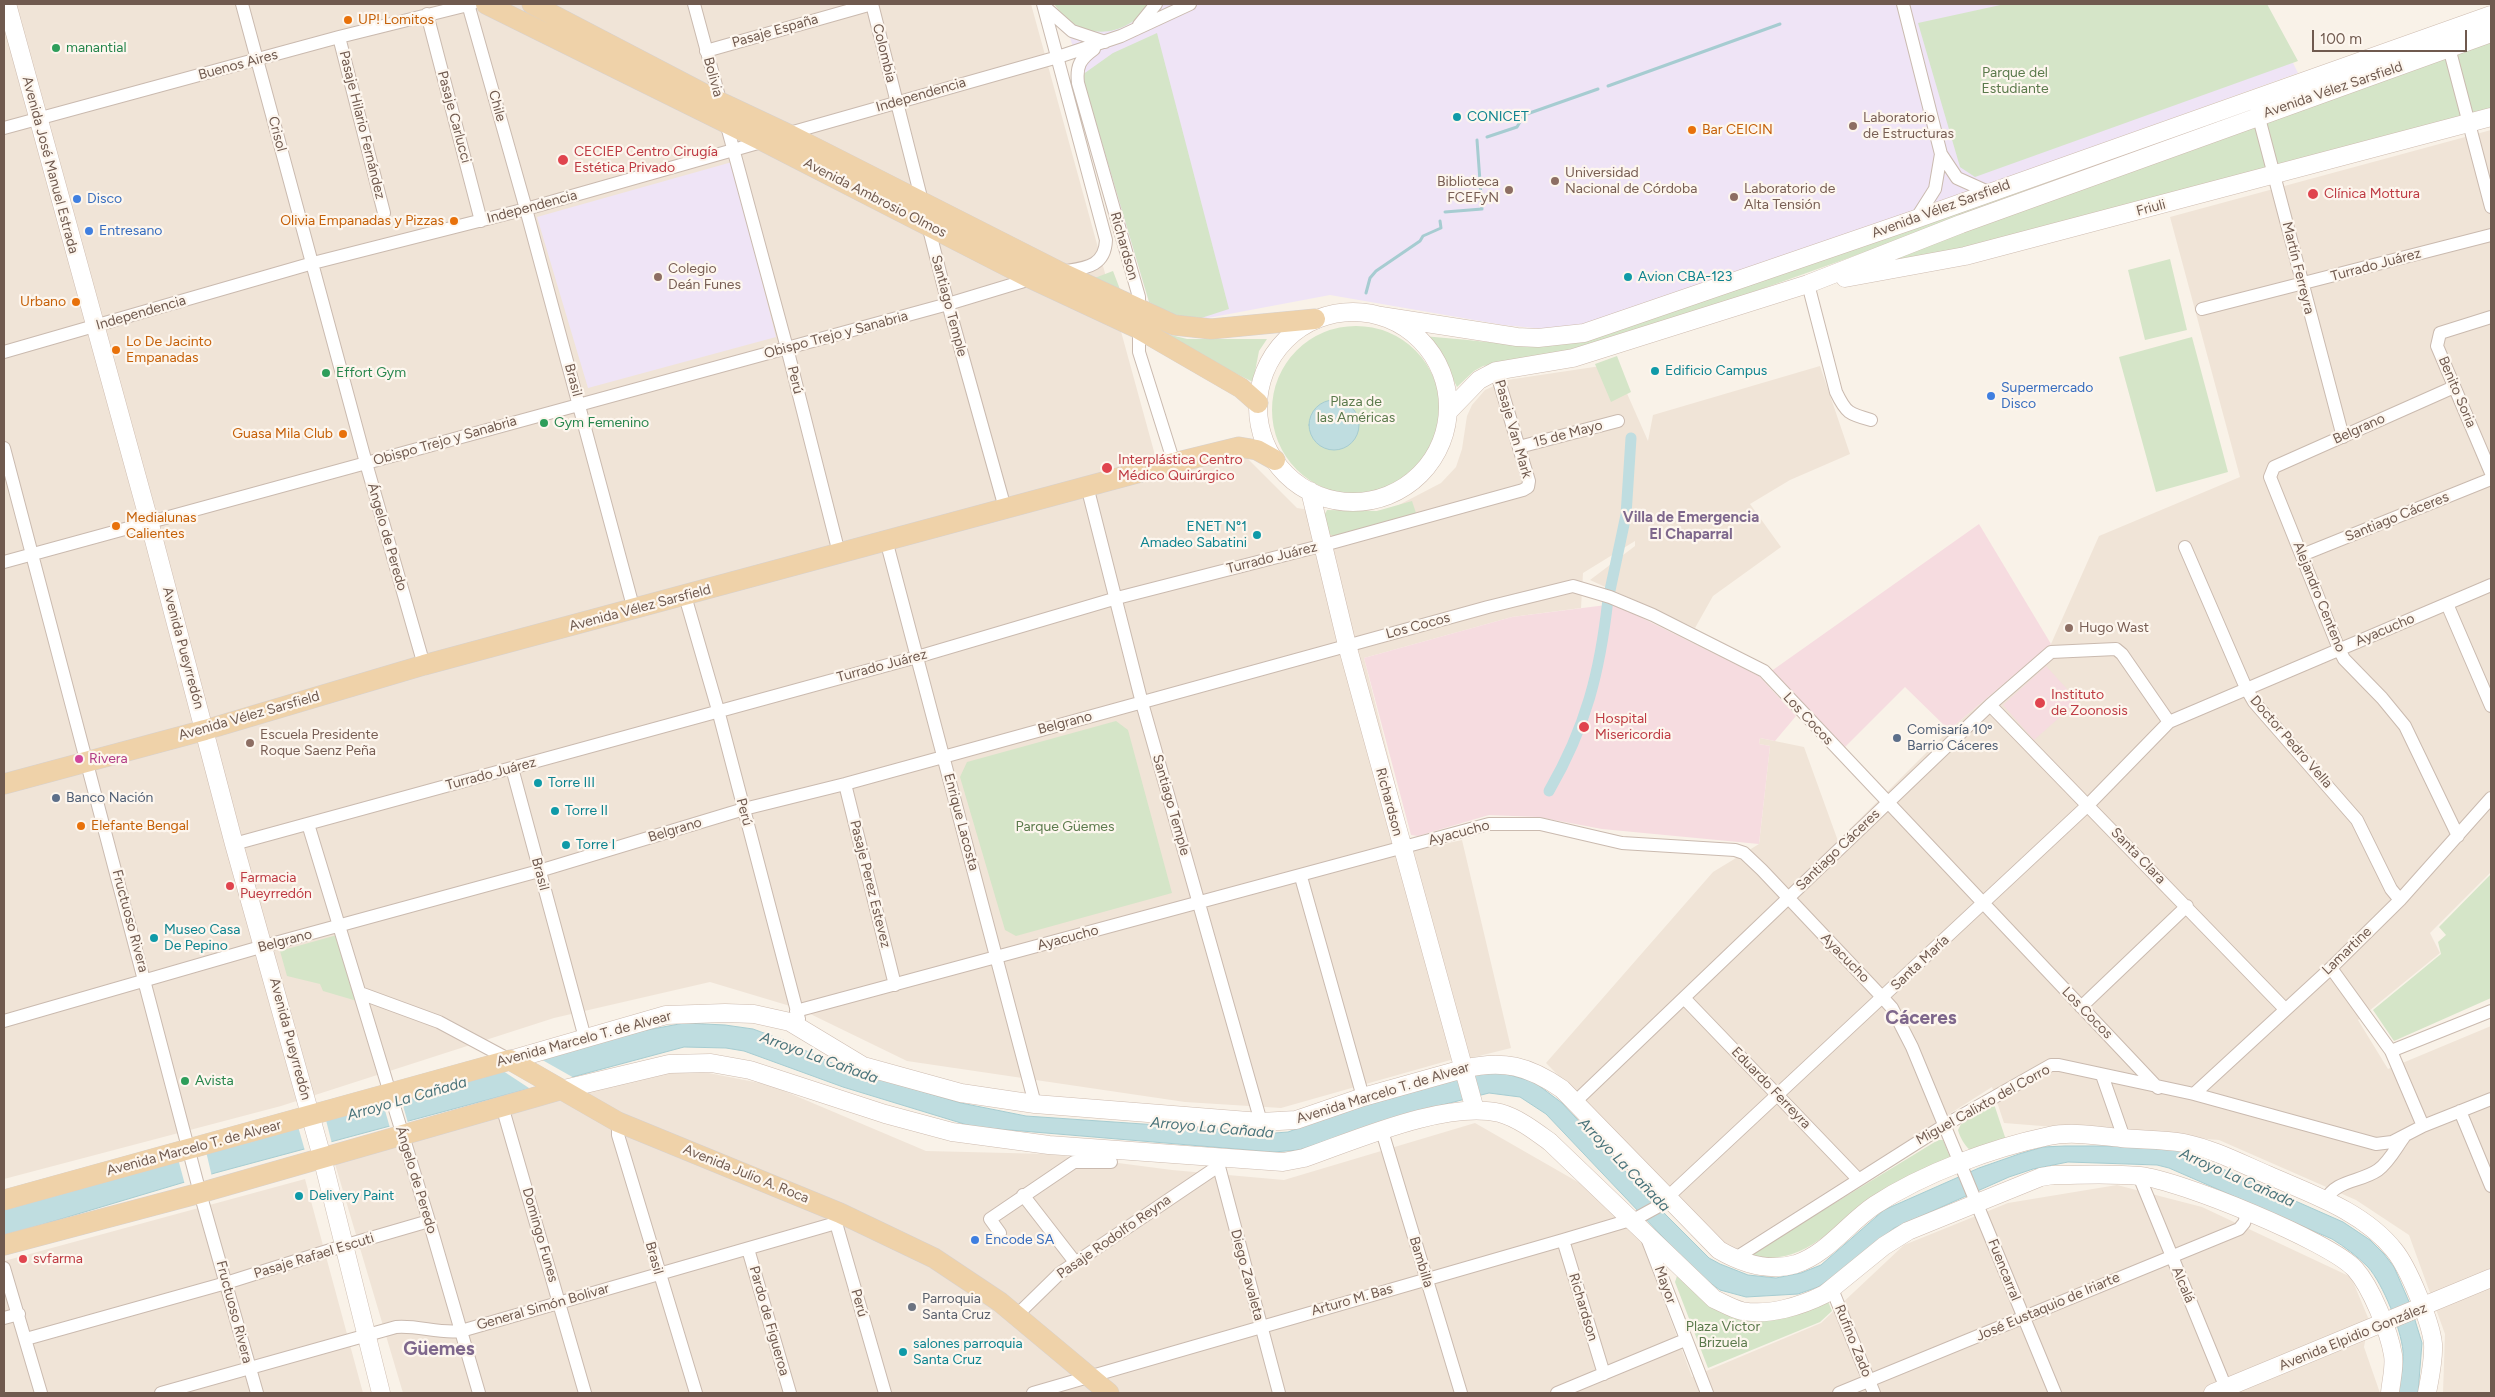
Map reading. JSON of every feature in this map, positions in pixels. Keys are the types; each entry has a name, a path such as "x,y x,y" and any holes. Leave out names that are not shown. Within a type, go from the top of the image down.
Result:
{"main road":[{"name":"Avenida José Manuel Estrada","path":"7,4 94,326"},
{"name":"Avenida Ambrosio Olmos","path":"474,4 763,141 1032,279 1139,319 1196,329 1315,319"},
{"name":"Avenida Ambrosio Olmos","path":"532,4 720,102 788,134 1060,272 1139,319 1241,388 1258,403"},
{"name":"Avenida Vélez Sarsfield","path":"1448,412 1479,380 1496,371 1573,358 1808,284 2491,15"},
{"name":"Avenida Vélez Sarsfield","path":"1381,316 1517,337 1544,338 1584,333 1916,219 1988,192 2450,49 2491,33"},
{"name":"Friuli","path":"1808,284 1965,256 2491,117"},
{"path":"1359,312 1381,316 1404,326 1423,342 1433,356 1446,387 1448,412 1444,434 1436,454 1423,472 1407,486 1387,496 1366,501 1344,501 1310,492 1291,478 1275,460 1260,425 1258,403 1263,376 1271,358 1283,342 1298,329 1315,319 1331,314 1359,312"},
{"name":"Avenida Pueyrredón","path":"94,326 149,521 234,844 321,1152"},
{"name":"Avenida Vélez Sarsfield","path":"4,784 205,730 424,665 634,610 1174,463 1239,447 1257,450 1275,460"},
{"name":"Richardson","path":"1310,492 1347,645 1474,1105"},
{"name":"Avenida Marcelo T. de Alvear","path":"4,1200 311,1119 585,1038 655,1018 677,1014 754,1014 775,1017 801,1028 853,1061 876,1070 961,1094 1034,1104 1261,1122 1296,1120 1363,1097 1490,1064 1518,1067 1547,1079 1575,1102 1662,1203 1719,1250 1734,1259 1773,1268 1797,1264 1810,1258 1858,1218 1888,1197 2027,1141 2058,1134 2171,1142 2204,1149 2326,1200 2367,1224 2392,1248 2408,1272 2419,1310 2433,1342 2427,1393"},
{"name":"Avenida Julio A. Roca","path":"510,1060 618,1122 952,1268 1017,1316 1109,1393"},
{"path":"4,1245 321,1152 402,1135 560,1090 669,1064 711,1063 750,1070 885,1114 952,1132 1049,1145 1217,1161 1283,1162 1304,1158 1382,1131 1474,1105 1502,1114 1533,1130 1565,1154 1635,1218 1646,1233 1682,1270 1714,1299 1742,1311 1785,1308 1814,1300 1832,1289 1896,1237 1975,1199 2024,1183 2052,1175 2139,1176 2168,1182 2248,1212 2329,1250 2348,1262 2362,1279 2387,1323 2393,1356 2390,1393"},
{"path":"321,1152 381,1393"},
{"name":"Avenida Elpidio González","path":"2222,1391 2419,1310 2491,1278"}],"street":[{"name":"Crisol","path":"242,4 313,263"},
{"name":"Buenos Aires","path":"4,128 339,37 474,4"},
{"name":"Chile","path":"474,4 526,209"},
{"name":"Bolivia","path":"694,4 733,150"},
{"name":"Pasaje España","path":"706,51 872,4"},
{"name":"Colombia","path":"872,4 897,102"},
{"path":"1134,31 1149,16 1156,4"},
{"path":"1043,5 1072,31 1105,42 1134,31 1190,4"},
{"path":"1903,4 1941,154 1957,178 1988,192"},
{"path":"1043,5 1058,57"},
{"name":"Pasaje Carlucci","path":"427,14 481,221"},
{"path":"2445,32 2491,207"},
{"name":"Pasaje Hilario Fernández","path":"339,37 384,213"},
{"name":"Independencia","path":"4,352 313,263 526,209 1105,42"},
{"name":"Richardson","path":"1105,42 1083,57 1078,64 1078,83 1139,296 1139,352 1174,463"},
{"name":"Richardson","path":"1058,57 1106,240 1106,251 1101,259 1082,268 1060,272"},
{"name":"Santiago Temple","path":"897,102 948,304 1005,508"},
{"name":"Martín Ferreyra","path":"2257,108 2342,437"},
{"name":"Perú","path":"733,150 787,348 839,553"},
{"path":"1916,219 1935,189 1941,154"},
{"name":"Brasil","path":"526,209 634,610"},
{"name":"Turrado Juárez","path":"2202,309 2491,235"},
{"name":"Ángelo de Peredo","path":"313,263 366,463 424,665"},
{"name":"Obispo Trejo y Sanabria","path":"4,562 1060,272"},
{"path":"1808,284 1836,392 1849,414 1871,420"},
{"name":"Benito Soria","path":"2491,317 2446,330 2440,333 2437,339 2437,346 2491,473"},
{"name":"Pasaje Van Mark","path":"1496,371 1529,481 1528,487"},
{"name":"Belgrano","path":"2270,477 2274,467 2454,387"},
{"name":"15 de Mayo","path":"1518,447 1618,421"},
{"name":"Fructuoso Rivera","path":"4,448 200,1189 257,1393"},
{"name":"Alejandro Centeno","path":"2270,477 2339,649 2344,658 2382,698 2405,726 2458,836"},
{"name":"Santiago Cáceres","path":"2302,556 2491,479"},
{"name":"Santiago Temple","path":"1087,486 1117,598 1142,703 1261,1122"},
{"name":"Turrado Juárez","path":"234,844 917,656 1117,598 1324,545 1523,490 1528,487"},
{"name":"Enrique Lacosta","path":"886,540 1034,1104"},
{"name":"Doctor Pedro Vella","path":"2185,547 2246,688 2254,702 2357,820 2391,889 2400,900"},
{"name":"Ayacucho","path":"2169,722 2491,585"},
{"name":"Los Cocos","path":"1347,645 1574,586 1653,615 1764,671 1887,804 2158,1088"},
{"name":"Perú","path":"684,596 718,710 801,1028"},
{"path":"2446,604 2491,706"},
{"name":"Belgrano","path":"4,1021 264,946 540,871 744,809 845,784 1347,645"},
{"name":"Santiago Cáceres","path":"1575,1102 1990,705 2051,652 2116,649 2122,654 2169,722"},
{"name":"Santa Clara","path":"1990,705 2188,906 2285,1008"},
{"name":"Santa María","path":"1662,1203 2088,805 2169,722"},
{"name":"Brasil","path":"512,768 585,1038"},
{"name":"Pasaje Perez Estevez","path":"845,784 895,985"},
{"name":"Lamartine","path":"2194,1094 2285,1008 2331,968 2400,900 2491,798"},
{"name":"Ángelo de Peredo","path":"308,824 391,1094 479,1393"},
{"name":"Ayacucho","path":"796,1011 1301,877 1489,824 1540,824 1622,843 1736,850 1744,853 1892,1008 1912,1047 1975,1199"},
{"path":"1301,877 1363,1097"},
{"path":"2081,1007 2188,906"},
{"path":"2331,968 2392,1051 2422,1126"},
{"name":"Avenida Julio A. Roca","path":"360,993 439,1022 510,1060"},
{"name":"Eduardo Ferreyra","path":"1684,998 1858,1179"},
{"path":"2392,1051 2491,1011"},
{"name":"Miguel Calixto del Corro","path":"1734,1259 1945,1125 2051,1065 2059,1064 2158,1088 2194,1094 2376,1144 2392,1142 2422,1126 2491,1098"},
{"path":"2102,1075 2124,1138"},
{"name":"Domingo Funes","path":"502,1106 586,1393"},
{"path":"2460,1111 2486,1157 2491,1186"},
{"name":"Brasil","path":"618,1122 618,1135 696,1393"},
{"name":"Bambilla","path":"1382,1131 1461,1393"},
{"name":"Miguel Calixto del Corro","path":"2326,1200 2330,1192 2337,1187 2376,1171 2385,1164 2404,1136"},
{"name":"Pasaje Rodolfo Reyna","path":"1017,1316 1049,1283 1075,1262 1217,1161"},
{"name":"Diego Zavaleta","path":"1217,1161 1279,1393"},
{"path":"1000,1233 990,1219 1074,1162 1111,1162"},
{"name":"Alcalá","path":"2139,1176 2172,1256 2222,1391"},
{"path":"1023,1195 1075,1262"},
{"name":"Fuencarral","path":"1975,1199 2055,1393"},
{"name":"Arturo M. Bas","path":"1033,1393 1563,1240 1635,1218 1662,1203"},
{"name":"José Eustaquio de Iriarte","path":"1839,1393 2239,1230 2244,1224 2248,1212"},
{"name":"Perú","path":"838,1218 885,1393"},
{"name":"General Simón Bolivar","path":"161,1393 365,1334 409,1326 439,1331 461,1331 748,1249 838,1218"},
{"name":"Pasaje Rafael Escuti","path":"26,1339 226,1283 429,1221"},
{"name":"Mayor","path":"1646,1233 1685,1340 1707,1393"},
{"name":"Richardson","path":"1563,1240 1604,1374"},
{"name":"Pardo de Figueroa","path":"748,1249 790,1393"},
{"path":"4,1268 41,1393"},
{"name":"Rufino Zado","path":"1832,1289 1874,1393"},
{"path":"4,1318 18,1314"},
{"path":"1557,1393 1685,1340"}],"shaded area":[{"path":"4,4 1031,4 1161,477 1243,454 1297,508 1348,516 1393,508 1441,483 1456,467 1462,449 1467,416 1472,405 1485,390 1507,380 1614,364 1648,441 1653,415 1820,366 1850,454 1790,480 1750,504 1781,547 1713,596 1695,628 1590,580 1635,546 1635,541 1583,573 1581,608 1512,617 1364,658 1412,851 1462,840 1511,1048 1471,1058 1454,1059 1281,1108 1185,1102 907,1061 800,1009 710,982 554,1018 281,1106 4,1179"},
{"name":"Universidad Nacional de Córdoba","path":"1060,4 2264,4 2298,73 1595,326 1544,329 1503,325 1330,295 1192,321 1149,302"},
{"path":"2491,130 2491,872 2430,933 2440,953 2358,1020 2388,1069 2491,1026 2491,1393 2443,1393 2445,1334 2409,1235 2356,1200 2219,1140 2004,1123 1992,1087 1733,1251 1546,1063 1713,872 1759,844 1770,746 1759,744 1760,738 1804,747 1838,841 1949,730 2051,644 2099,536 2240,477 2170,217"},
{"name":"Colegio Deán Funes","path":"732,162 776,337 588,388 537,217"},
{"path":"1979,524 2051,644 1949,730 1905,687 1845,747 1770,672"},
{"name":"Hospital Misericordia","path":"1614,604 1759,676 1796,716 1775,741 1760,738 1759,744 1770,746 1759,844 1602,829 1538,817 1489,815 1418,836 1411,835 1364,658 1512,617"},
{"name":"Instituto de Zoonosis","path":"2046,666 2078,701 2034,740 2003,705"},
{"path":"683,1068 770,1085 926,1151 1049,1154 1172,1170 1284,1180 1475,1123 1604,1197 1638,1232 1692,1377 1821,1323 1904,1245 2008,1203 2117,1185 2202,1207 2351,1277 2369,1320 2364,1347 2380,1393 403,1393 335,1164 536,1101"},
{"path":"305,1179 363,1393 4,1393 4,1261"}],"green space":[{"path":"1054,4 1150,4 1142,14 1123,27 1101,32 1078,26 1065,17"},
{"name":"Parque del Estudiante","path":"2005,4 2267,4 2298,61 1975,177 1960,167 1918,23"},
{"path":"1157,33 1229,309 1192,321 1175,316 1149,302 1082,75 1113,53"},
{"path":"2491,33 2491,117 2164,205 1808,284"},
{"path":"2235,112 2237,119 1594,349 1483,366 1474,371 1457,387 1443,359 1423,336 1529,344 1551,344 1593,339"},
{"path":"2170,259 2187,330 2145,340 2128,270"},
{"path":"1113,271 1121,292 1092,279"},
{"name":"Plaza de las Américas","path":"1356,326 1380,330 1396,336 1421,357 1430,370 1436,386 1440,410 1436,434 1430,450 1409,475 1396,484 1380,490 1356,494 1332,490 1316,484 1291,463 1282,450 1276,434 1272,410 1276,386 1282,370 1303,345 1316,336 1332,330"},
{"path":"1163,333 1187,339 1267,339 1259,351 1253,382 1161,337"},
{"path":"2192,337 2228,472 2156,492 2119,357"},
{"path":"1617,356 1631,392 1611,402 1595,364"},
{"path":"1412,501 1416,513 1333,536 1328,533 1323,518 1327,510 1377,511"},
{"name":"Parque Güemes","path":"1116,721 1128,730 1172,893 1016,936 1005,930 960,777 967,762"},
{"path":"2491,874 2491,998 2394,1041 2373,1010 2441,954 2438,942 2446,935 2439,927"},
{"path":"337,935 357,1001 323,991 320,984 287,976 280,951"},
{"path":"1994,1104 2006,1140 1970,1150 1959,1133 1958,1130 1961,1124"},
{"path":"1938,1140 1943,1140 1950,1157 1886,1189 1862,1205 1819,1240 1804,1249 1788,1255 1769,1258 1748,1256"},
{"name":"Plaza Victor Brizuela","path":"1682,1275 1739,1314 1827,1299 1832,1311 1820,1322 1708,1368 1675,1282 1677,1276"}],"water":[{"path":"1329,400 1339,400 1352,407 1359,420 1359,430 1352,443 1339,450 1329,450 1320,446 1313,439 1309,430 1309,420 1313,411 1320,404"},
{"name":"Arroyo La Cañada","path":"685,1023 725,1025 753,1029 783,1040 832,1063 866,1075 961,1103 1026,1116 1275,1133 1288,1132 1385,1097 1454,1079 1496,1071 1534,1082 1562,1103 1666,1215 1709,1258 1748,1275 1776,1278 1801,1273 1821,1265 1884,1210 1979,1168 2019,1154 2043,1147 2163,1146 2191,1155 2343,1222 2370,1240 2394,1267 2410,1304 2422,1343 2418,1393 2398,1393 2403,1356 2399,1331 2380,1284 2360,1259 2332,1239 2169,1168 2157,1165 2068,1162 2033,1169 2009,1177 1894,1228 1836,1275 1818,1287 1798,1294 1746,1297 1720,1290 1698,1274 1546,1114 1520,1097 1489,1093 1395,1117 1299,1150 1273,1152 974,1127 843,1087 744,1051 726,1048 684,1047 215,1173 4,1236 4,1207 642,1031"}],"pier":[{"path":"537,1057 576,1079 532,1090 497,1067"},
{"path":"400,1095 408,1123 390,1128 382,1100"},
{"path":"325,1116 332,1144 305,1151 297,1123"},
{"path":"205,1147 212,1177 185,1185 177,1155"}],"waterway":[{"path":"1608,86 1780,24"},
{"path":"1487,137 1517,127 1524,115 1598,89"},
{"path":"1445,212 1482,209 1477,140"},
{"path":"1366,293 1370,278 1376,271 1420,241 1423,236 1441,228 1440,221"},
{"path":"1609,595 1626,515 1631,438"},
{"path":"1549,791 1573,744 1582,721 1596,675 1608,599"}],"place":[{"name":"UP! Lomitos","path":"348,20"},
{"name":"manantial","path":"56,48"},
{"name":"CONICET","path":"1457,117"},
{"name":"Laboratorio de Estructuras","path":"1853,126"},
{"name":"Bar CEICIN","path":"1692,130"},
{"name":"CECIEP Centro Cirugía Estética Privado","path":"563,160"},
{"name":"Universidad Nacional de Córdoba","path":"1555,181"},
{"name":"Biblioteca FCEFyN","path":"1509,190"},
{"name":"Clínica Mottura","path":"2313,194"},
{"name":"Laboratorio de Alta Tensión","path":"1734,197"},
{"name":"Disco","path":"77,199"},
{"name":"Olivia Empanadas y Pizzas","path":"454,221"},
{"name":"Entresano","path":"89,231"},
{"name":"Colegio Deán Funes","path":"658,277"},
{"name":"Avion CBA-123","path":"1628,277"},
{"name":"Urbano","path":"76,302"},
{"name":"Lo De Jacinto Empanadas","path":"116,350"},
{"name":"Edificio Campus","path":"1655,371"},
{"name":"Effort Gym","path":"326,373"},
{"name":"Supermercado Disco","path":"1991,396"},
{"name":"Gym Femenino","path":"544,423"},
{"name":"Guasa Mila Club","path":"343,434"},
{"name":"Interplástica Centro Médico Quirúrgico","path":"1107,468"},
{"name":"Medialunas Calientes","path":"116,526"},
{"name":"ENET N°1 Amadeo Sabatini","path":"1257,535"},
{"name":"Hugo Wast","path":"2069,628"},
{"name":"Instituto de Zoonosis","path":"2040,703"},
{"name":"Hospital Misericordia","path":"1584,727"},
{"name":"Comisaría 10º Barrio Cáceres","path":"1897,738"},
{"name":"Escuela Presidente Roque Saenz Peña","path":"250,743"},
{"name":"Rivera","path":"79,759"},
{"name":"Torre III","path":"538,783"},
{"name":"Banco Nación","path":"56,798"},
{"name":"Torre II","path":"555,811"},
{"name":"Elefante Bengal","path":"81,826"},
{"name":"Torre I","path":"566,845"},
{"name":"Farmacia Pueyrredón","path":"230,886"},
{"name":"Museo Casa De Pepino","path":"154,938"},
{"name":"Avista","path":"185,1081"},
{"name":"Delivery Paint","path":"299,1196"},
{"name":"Encode SA","path":"975,1240"},
{"name":"svfarma","path":"23,1259"},
{"name":"Parroquia Santa Cruz","path":"912,1307"},
{"name":"salones parroquia Santa Cruz","path":"903,1352"}],"district":[{"name":"Villa de Emergencia El Chaparral","path":"1691,526"},
{"name":"Cáceres","path":"1921,1018"},
{"name":"Güemes","path":"439,1349"}]}
